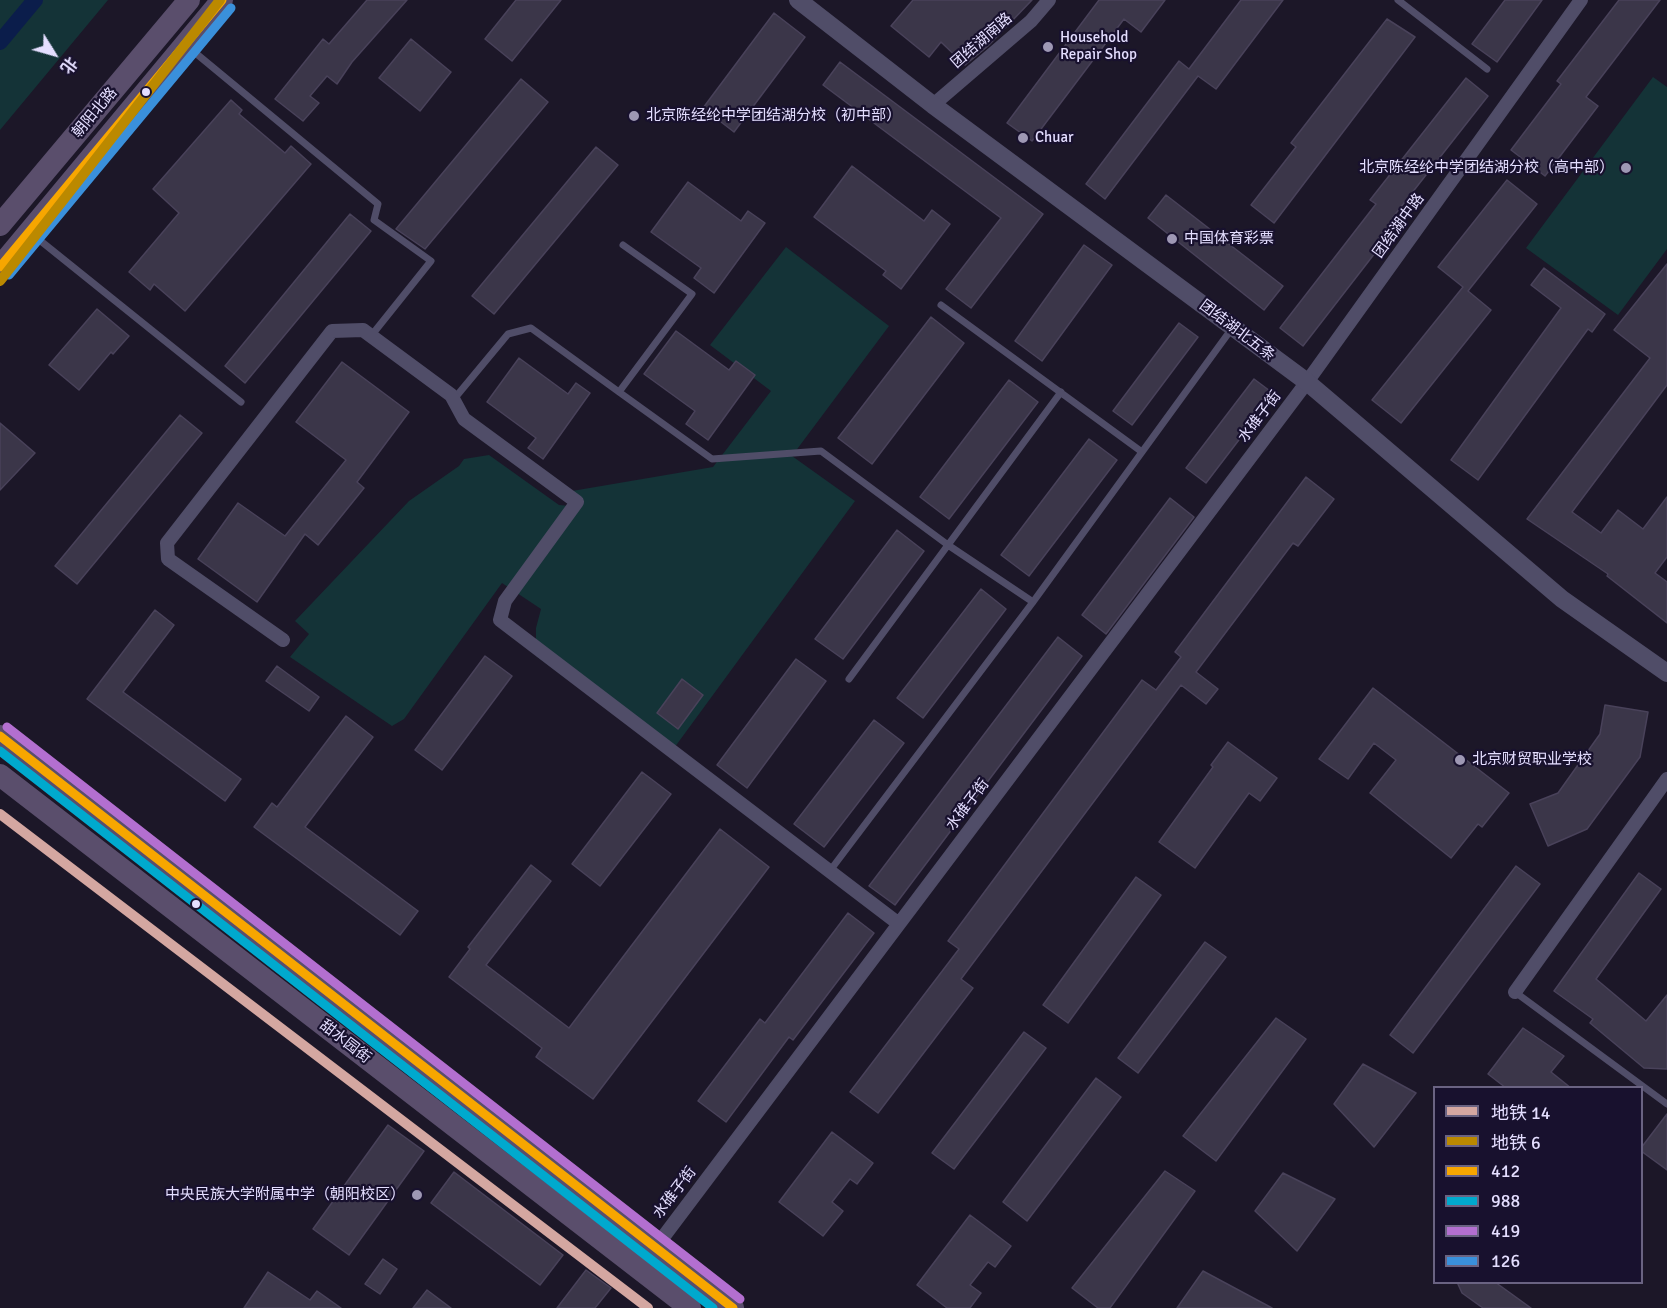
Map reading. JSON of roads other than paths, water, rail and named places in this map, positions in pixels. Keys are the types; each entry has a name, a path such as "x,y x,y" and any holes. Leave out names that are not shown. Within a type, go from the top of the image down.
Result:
{"main road":[{"name":"朝阳北路","path":"0,225 189,0"},
{"name":"朝阳北路","path":"0,267 222,0"},
{"name":"甜水园街","path":"0,736 733,1308"},
{"name":"甜水园街","path":"0,775 690,1308"}],"street":[{"name":"团结湖北五条","path":"798,0 933,105 1307,382 1562,599 1667,673"},
{"name":"团结湖南路","path":"933,105 1031,21 1049,0"},
{"name":"团结湖中路","path":"1307,382 1581,0"},
{"path":"283,640 168,559 167,543 332,331 363,330 451,395 464,419 577,502 505,601 500,620 899,924"},
{"name":"水碓子街","path":"655,1248 1307,382"},
{"path":"1515,992 1667,779"}],"lane":[{"path":"1398,0 1487,69"},
{"path":"184,44 378,204 374,220 431,261 371,336"},
{"path":"29,232 240,402"},
{"path":"619,392 692,294 623,245"},
{"path":"941,305 1142,452"},
{"path":"829,872 1033,602 1233,327"},
{"path":"454,399 508,333 531,328 712,459 821,451 948,545 1033,602"},
{"path":"849,679 1061,392"},
{"path":"1515,992 1643,1086"},
{"path":"1643,1086 1667,1104"}],"waterway":[{"path":"0,42 35,0"}],"metro line":[{"name":"6","path":"0,281 220,0"},
{"name":"14","path":"0,814 648,1308"}],"place":[{"name":"Household Repair Shop","path":"1048,47"},
{"name":"北京陈经纶中学团结湖分校（初中部）","path":"634,116"},
{"name":"Chuar","path":"1023,138"},
{"name":"北京陈经纶中学团结湖分校（高中部）","path":"1626,168"},
{"name":"中国体育彩票","path":"1172,239"},
{"name":"北京财贸职业学校","path":"1460,760"},
{"name":"中央民族大学附属中学（朝阳校区）","path":"417,1195"}]}
